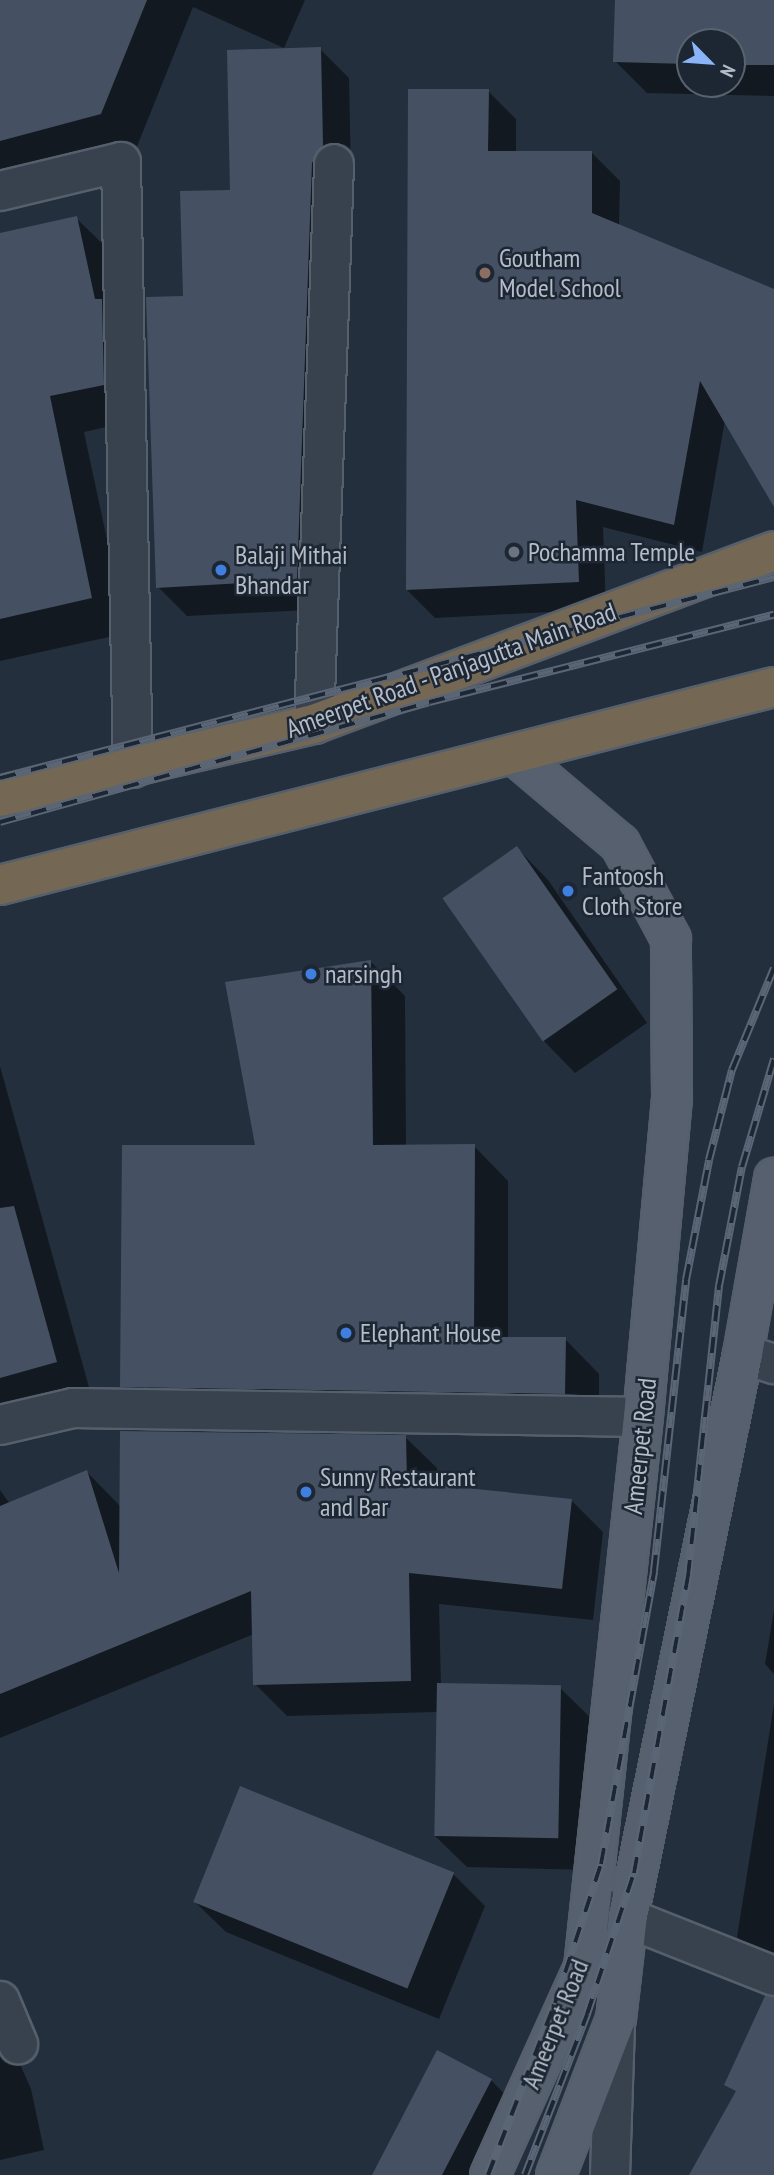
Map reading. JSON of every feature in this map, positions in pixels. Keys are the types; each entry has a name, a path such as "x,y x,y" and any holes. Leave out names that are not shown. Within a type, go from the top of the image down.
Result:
{"highway":[{"name":"Ameerpet Road - Panjagutta Main Road","path":"0,797 314,724 774,551"},
{"path":"0,885 516,756 774,687"}],"main road":[{"name":"Ameerpet Road","path":"490,2175 584,1967 643,1417 672,1097 671,939 620,844 516,756"},
{"name":"Ameerpet Road","path":"556,2175 616,2018 628,1916 759,1359 774,1178"}],"street":[{"path":"0,191 121,162 132,768"},
{"path":"314,724 334,164"},
{"path":"0,1425 73,1408 643,1417"},
{"path":"590,1904 628,1916 774,1976"},
{"path":"0,2001 18,2044"},
{"path":"610,2175 616,2018"}],"building":[{"path":"0,0 147,0 101,114 0,141"},
{"path":"615,0 774,0 774,65 746,65 746,28 676,28 676,64 613,62"},
{"path":"321,47 323,145 312,163 297,580 156,588 146,297 183,296 180,191 230,190 227,50"},
{"path":"408,89 489,89 488,151 592,151 592,213 774,289 774,507 700,381 674,525 576,500 579,582 406,590"},
{"path":"77,216 95,299 102,299 104,385 50,396 92,598 0,619 0,233"},
{"path":"517,846 617,989 543,1042 442,898"},
{"path":"371,960 373,1145 475,1144 474,1337 566,1337 565,1394 120,1387 122,1145 255,1145 225,982"},
{"path":"14,1206 57,1362 0,1378 0,1208"},
{"path":"120,1431 406,1435 407,1482 572,1499 562,1589 409,1573 411,1681 253,1685 251,1591 0,1694 0,1506 87,1470 119,1573"},
{"path":"437,1683 561,1685 558,1838 434,1836"},
{"path":"240,1786 454,1873 407,1988 193,1902"},
{"path":"765,1996 774,1997 774,2175 689,2175 736,2091 724,2085"},
{"path":"437,2050 492,2079 442,2175 372,2175"}],"railway":[{"path":"0,778 774,577"},
{"path":"0,822 429,702 774,615"},
{"path":"488,2175 555,2003 601,1864 654,1571 686,1280 709,1160 732,1070 774,968"},
{"path":"525,2175 587,2014 634,1873 688,1576 719,1286 742,1167 774,1059"}],"place":[{"name":"Goutham Model School","path":"485,273"},
{"name":"Pochamma Temple","path":"514,552"},
{"name":"Balaji Mithai Bhandar","path":"221,570"},
{"name":"Fantoosh Cloth Store","path":"568,891"},
{"name":"narsingh","path":"311,974"},
{"name":"Elephant House","path":"346,1333"},
{"name":"Sunny Restaurant and Bar","path":"306,1492"}]}
